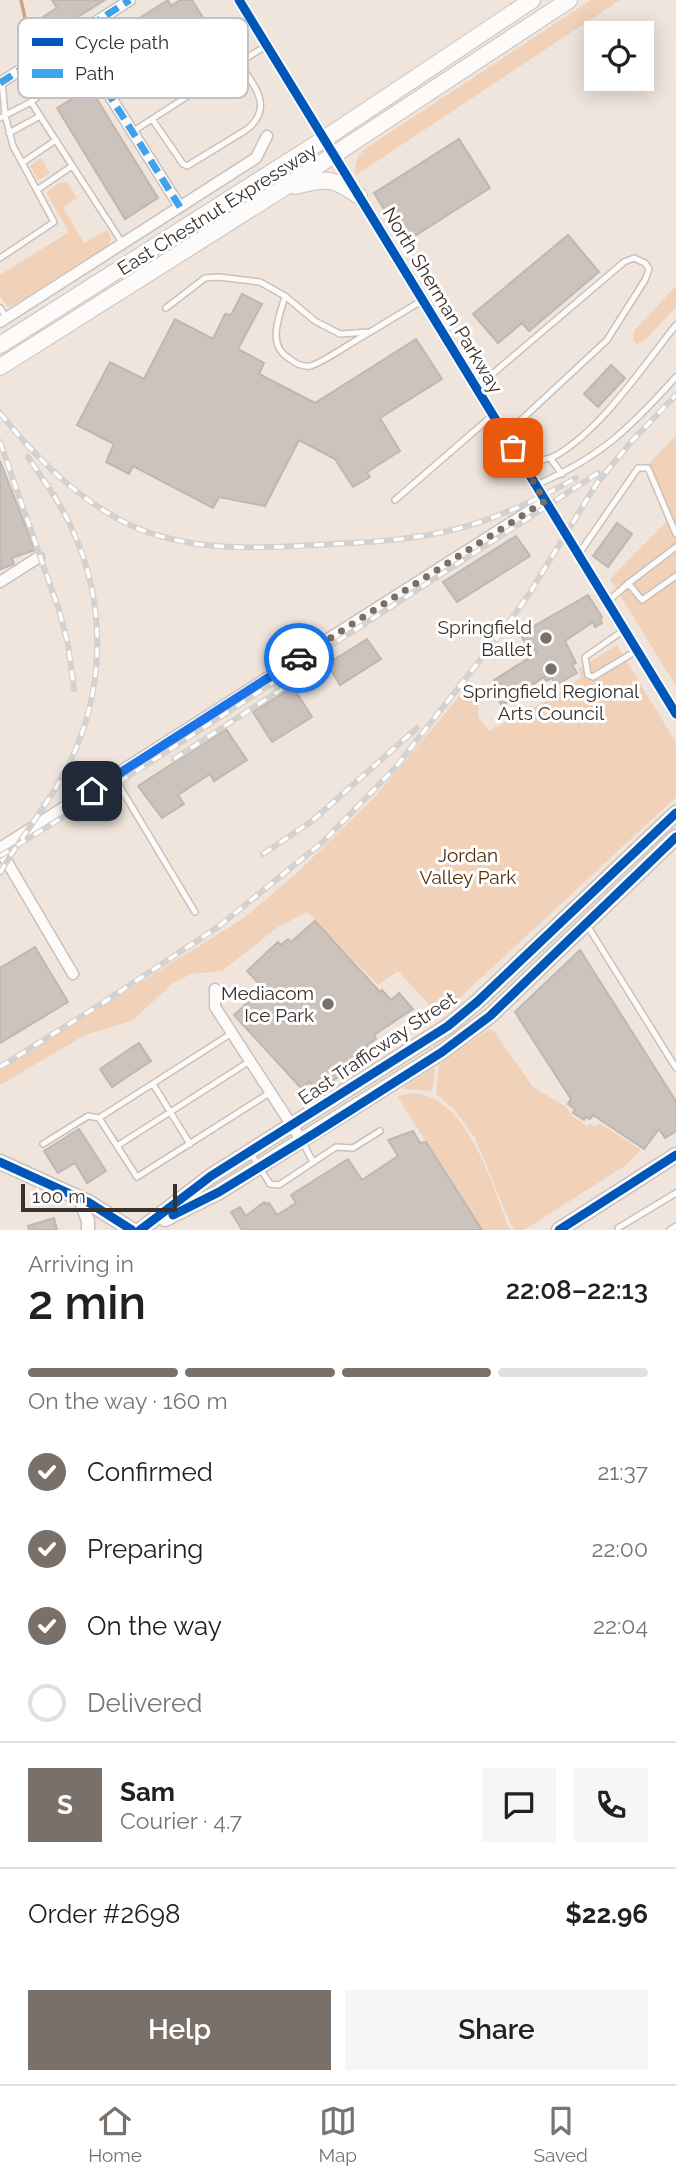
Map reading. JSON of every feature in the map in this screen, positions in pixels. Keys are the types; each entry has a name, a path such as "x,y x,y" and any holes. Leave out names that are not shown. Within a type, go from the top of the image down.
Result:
{"main road":[{"name":"East Chestnut Expressway","path":"0,345 324,139 532,0"},
{"name":"East Chestnut Expressway","path":"0,367 282,189 569,0"},
{"path":"282,189 322,179 341,183 359,196"},
{"name":"East Trafficway Street","path":"141,1230 211,1176 448,1026 477,1002 676,813"},
{"name":"East Trafficway Street","path":"141,1230 219,1192 260,1168 442,1052 490,1016 676,837"},
{"path":"559,1230 676,1155"},
{"path":"0,1162 101,1209 132,1230"}],"street":[{"path":"101,18 130,0"},
{"name":"North Sherman Parkway","path":"239,0 676,714"},
{"path":"1,82 18,71"},
{"path":"111,98 180,207"},
{"path":"3,320 256,158 267,136"},
{"path":"72,974 0,849 545,501"},
{"path":"0,582 40,557"},
{"path":"215,989 215,1007 302,1141"},
{"path":"80,1199 88,1221 88,1230"}],"lane":[{"path":"248,57 267,45"},
{"path":"152,119 187,166 253,124 261,107 261,99 248,78"},
{"path":"0,258 54,222 9,133 3,116 1,82"},
{"path":"3,116 36,98"},
{"path":"132,132 185,98"},
{"path":"31,102 123,244"},
{"path":"9,133 40,116"},
{"path":"253,124 267,136"},
{"path":"22,163 56,140"},
{"path":"37,190 72,166"},
{"path":"476,388 624,262 634,258 645,262 649,269 645,280 607,340 505,435"},
{"path":"166,308 205,278 219,276 260,282 285,296 315,321 340,334 370,332"},
{"path":"285,296 275,333 276,345 283,355 297,364 311,366 423,300"},
{"path":"0,307 3,320"},
{"path":"521,461 550,458 574,443 606,412 676,325"},
{"path":"536,486 588,460 609,445 631,426 676,377"},
{"path":"395,500 493,415"},
{"path":"550,458 562,474"},
{"path":"578,555 638,468 648,468 676,534"},
{"path":"607,602 676,547"},
{"path":"628,583 642,600 676,576"},
{"path":"624,630 585,657 589,675 593,677 637,650"},
{"path":"114,777 195,912"},
{"path":"586,923 676,1068"},
{"path":"43,1144 88,1116 99,1118 232,1033"},
{"path":"117,1146 250,1061"},
{"path":"153,1084 190,1144"},
{"path":"99,1118 137,1177 271,1092"},
{"path":"250,1152 273,1186 279,1185 336,1147 353,1148 380,1131"},
{"path":"302,1141 313,1163"},
{"path":"618,1228 676,1193"},
{"path":"670,1230 676,1226"}],"green space":[{"path":"591,0 620,0 588,21 584,21 584,24 356,175 355,166 358,159 368,147"},
{"path":"41,158 50,173 38,180 30,166"},
{"path":"67,182 77,198 63,207 84,243 107,230 111,238 109,245 10,307 7,306 0,296 0,275 69,232 46,193 58,183"},
{"path":"676,286 676,307 646,339 637,344 633,340 634,331"},
{"path":"676,435 676,686 610,579 669,519 646,467"},
{"name":"Jordan Valley Park","path":"617,645 676,743 676,797 440,1016 398,971 378,985 307,912 278,927 222,971 192,974 174,982 133,1020 85,1035 0,1085 0,1070 244,918 300,870 372,800 464,691 479,697 478,717 489,731 550,699 581,678 578,669"},
{"path":"489,1029 493,1030 533,1087 566,1107 572,1116 587,1126 590,1124 596,1127 599,1123 641,1150 626,1165 524,1230 515,1230 511,1225 475,1138 456,1111 436,1094 439,1065"},
{"path":"435,1069 432,1091 405,1089 405,1086"},
{"path":"411,1093 431,1098 448,1109 463,1126 486,1168 510,1230 482,1230 397,1096"}],"building":[{"path":"52,0 105,0 76,18 41,18 57,8"},
{"path":"168,0 171,6 180,0 192,0 203,18 140,18"},
{"path":"74,98 96,98 158,198 125,219 57,108"},
{"path":"459,139 490,188 405,242 374,193"},
{"path":"568,235 599,272 529,331 522,323 498,343 473,314"},
{"path":"242,294 262,304 238,349 264,363 259,374 315,403 416,339 442,379 380,418 400,451 367,472 370,477 353,487 335,459 299,440 265,506 219,497 213,508 133,466 129,474 106,462 114,444 77,425 110,362 144,379 175,319 213,339 225,314 231,315"},
{"path":"611,365 625,378 598,407 584,394"},
{"path":"0,461 35,550 12,558 14,564 1,569 2,561"},
{"path":"617,523 632,534 608,567 593,556"},
{"path":"516,536 530,556 457,602 443,582"},
{"path":"588,595 602,617 602,623 595,627 593,622 565,641 576,663 572,665 577,673 556,685 552,678 546,681 544,677 502,706 497,697 493,700 488,690 496,684 494,680 537,653 520,634"},
{"path":"367,639 381,659 340,685 327,664"},
{"path":"293,687 312,717 272,742 253,712"},
{"path":"226,729 247,760 214,781 210,774 178,795 184,804 162,818 138,786"},
{"name":"Mediacom Ice Park","path":"315,921 380,992 382,990 391,1000 399,993 413,1009 374,1035 376,1039 367,1045 373,1054 316,1092 310,1082 301,1088 234,1015 263,988 247,971 278,942 281,945 288,939 291,942"},
{"path":"35,947 68,1002 0,1043 0,968"},
{"path":"580,950 676,1101 676,1131 665,1138 659,1129 644,1149 593,1115 584,1120 573,1113 575,1109 568,1104 571,1099 515,1012"},
{"path":"139,1043 151,1061 112,1087 100,1069"},
{"path":"79,1129 106,1171 87,1183 75,1163 58,1173 44,1151"},
{"path":"413,1131 420,1143 426,1142 482,1230 242,1230 231,1212 240,1207 246,1216 264,1202 269,1203 277,1215 296,1203 291,1195 348,1159 362,1180 398,1156 388,1140"},
{"path":"54,1218 57,1230 29,1230 28,1226"}],"waterway":[{"path":"21,0 25,18"}],"railway":[{"path":"0,1067 218,927 324,841 395,768 503,631 531,591 597,483 676,395"},
{"path":"0,413 58,476 109,514 152,534 203,545 281,547 415,537 493,518 576,478"},
{"path":"0,442 59,610 68,644 74,689"},
{"path":"0,873 66,770 79,741 95,681 96,619 84,558 63,510 28,457"},
{"path":"0,856 118,783 598,473"},
{"path":"174,759 288,685"},
{"path":"263,854 312,821 417,728"}],"marked path":[{"path":"102,18 130,0"},
{"path":"0,83 18,72"},
{"path":"111,98 180,207"}],"cycle path":[{"path":"239,0 676,714"},
{"path":"140,1230 211,1176 448,1026 477,1002 676,813"},
{"path":"173,1215 219,1192 315,1133 442,1052 490,1016 676,837"},
{"path":"559,1230 676,1155"},
{"path":"0,1162 88,1202 132,1230"}],"way so far":[{"path":"299,658 545,501 513,448"}],"place":[{"name":"Springfield Ballet","path":"546,638"},
{"name":"Springfield Regional Arts Council","path":"551,669"},
{"name":"Mediacom Ice Park","path":"328,1004"}],"route":[{"path":"92,791 299,658"}]}
